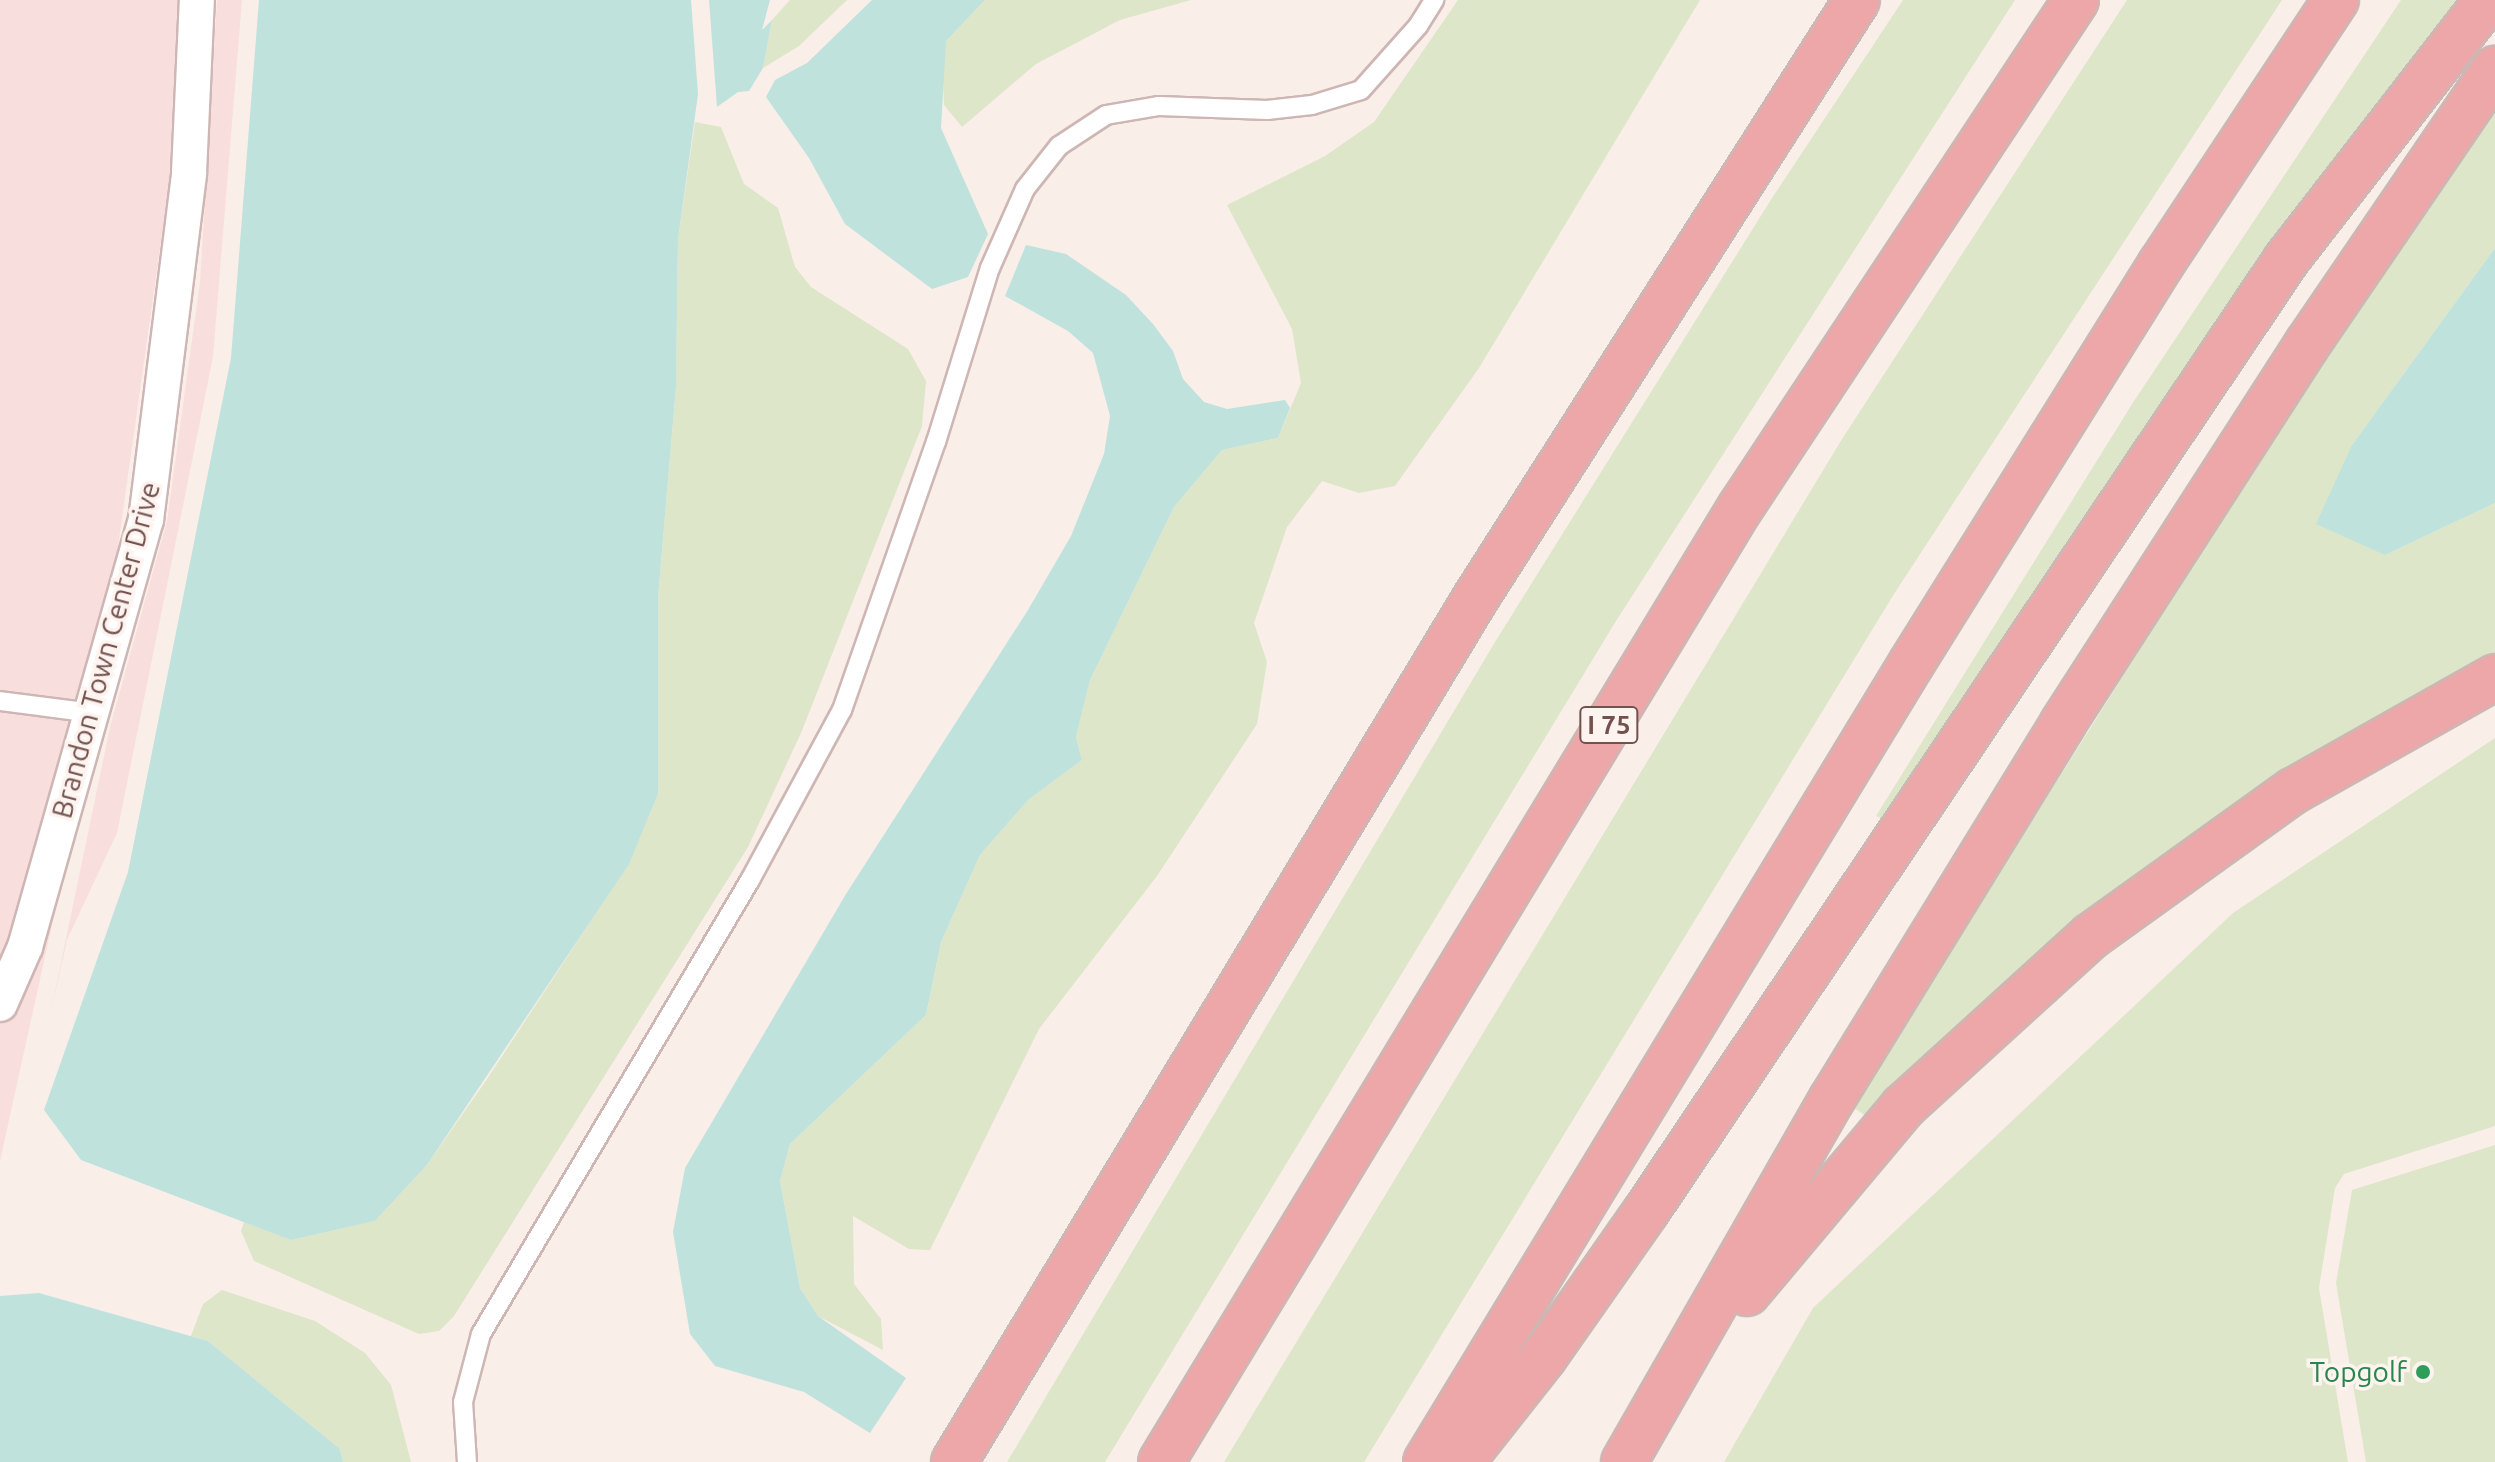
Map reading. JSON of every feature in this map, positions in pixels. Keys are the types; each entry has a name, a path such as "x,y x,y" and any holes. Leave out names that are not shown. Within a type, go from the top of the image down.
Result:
{"highway":[{"path":"954,1462 1475,599 1857,0"},
{"name":"I 75","path":"1161,1462 1740,508 2076,0"},
{"path":"1426,1462 1919,651 2161,264 2336,0"},
{"path":"1461,1462 1544,1357 1647,1210 2286,260 2488,0"},
{"path":"1624,1462 1832,1099 2072,709 2317,330 2495,69"},
{"path":"1663,1398 1841,1178 1903,1107 1995,1019 2188,862 2402,725 2495,677"}],"street":[{"name":"Brandon Town Center Drive","path":"0,1004 25,947 146,520 189,173 197,0"}],"lane":[{"path":"467,1462 463,1402 481,1334 750,880 842,710 936,442 990,268 1025,189 1059,146 1106,115 1159,106 1282,108 1361,90 1418,26 1434,0"},
{"path":"0,701 93,713"}],"shaded area":[{"path":"0,0 195,0 87,766 0,1161"},
{"path":"217,0 242,0 213,357 117,833 67,940 50,1016 110,727 167,521 200,282"}],"green space":[{"path":"790,0 847,0 799,46 763,68 772,20"},
{"path":"985,0 1191,0 1120,20 1036,64 962,127 944,105 942,57 946,41"},
{"path":"1458,0 1700,0 1479,368 1395,486 1359,493 1322,481 1287,527 1254,623 1267,662 1257,724 1157,876 1039,1029 930,1250 909,1249 853,1216 854,1284 881,1319 883,1350 818,1316 800,1288 780,1181 790,1144 926,1015 941,942 980,855 1028,800 1082,760 1076,737 1090,680 1174,507 1222,450 1278,438 1301,383 1292,329 1227,205 1325,156 1374,122"},
{"path":"1903,0 2015,0 1616,621 1105,1462 1007,1462 1495,642 1772,198"},
{"path":"2127,0 2282,0 1894,594 1364,1462 1224,1462 1842,439"},
{"path":"2401,0 2465,0 1889,821 1876,816 2134,401"},
{"path":"2495,107 2495,248 2352,445 2385,555 2495,503 2495,659 1871,1119 1852,1107 2291,409"},
{"path":"695,122 721,127 744,184 778,208 795,267 811,287 908,349 926,381 922,426 801,733 748,847 454,1316 439,1331 419,1334 254,1261 241,1231 244,1222 291,1240 375,1221 427,1165 485,1082 629,863 658,794 658,597 676,387 678,240"},
{"path":"2495,738 2495,1126 2344,1174 2335,1188 2319,1288 2348,1462 1724,1462 1813,1308 2233,913"},
{"name":"Topgolf","path":"2495,1145 2495,1462 2366,1462 2336,1283 2352,1190"},
{"path":"222,1290 315,1321 365,1353 391,1385 411,1462 343,1462 340,1449 208,1341 191,1336 203,1304"}],"water":[{"path":"259,0 691,0 698,94 678,240 676,387 658,597 658,794 629,864 427,1165 375,1221 291,1240 81,1160 44,1110 128,872 231,358"},
{"path":"709,0 770,0 762,30 772,20 763,68 749,91 738,92 717,107"},
{"path":"872,0 985,0 946,41 941,128 988,234 968,277 932,289 845,224 809,158 766,97 775,80 807,63"},
{"path":"1026,245 1066,254 1126,295 1173,351 1183,379 1204,402 1227,409 1285,400 1290,408 1278,438 1222,450 1174,507 1090,680 1076,737 1082,760 1028,800 980,855 941,942 926,1015 790,1144 780,1181 800,1288 818,1316 906,1378 870,1433 804,1392 715,1366 690,1334 673,1232 685,1168 846,894 1028,610 1071,536 1104,454 1110,416 1093,353 1068,331 1005,296"},
{"path":"2495,248 2495,503 2385,555 2316,524 2352,445"},
{"path":"39,1293 208,1341 340,1449 343,1462 0,1462 0,1296"}],"place":[{"name":"Topgolf","path":"2423,1372"}]}
